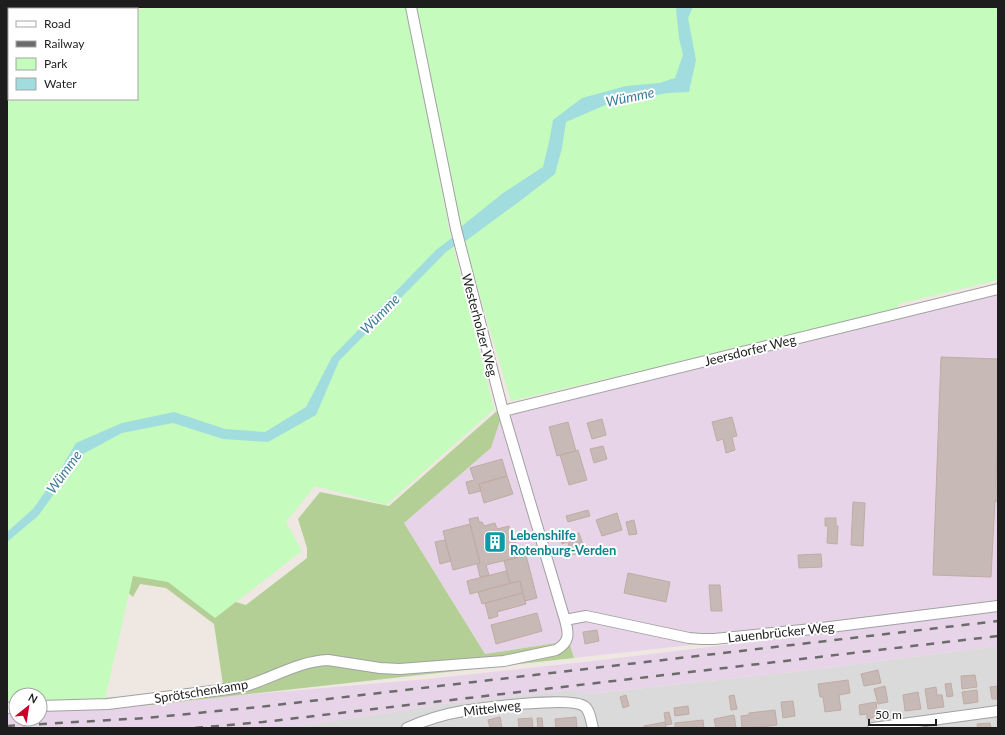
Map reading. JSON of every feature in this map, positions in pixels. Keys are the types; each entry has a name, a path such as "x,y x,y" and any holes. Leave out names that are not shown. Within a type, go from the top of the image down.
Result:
{"street":[{"name":"Westerholzer Weg","path":"411,7 456,229 503,411 565,620 568,638"},
{"name":"Jeersdorfer Weg","path":"503,411 998,288"},
{"name":"Lauenbrücker Weg","path":"565,620 586,616 690,638 714,639 806,630 998,606"},
{"name":"Sprötschenkamp","path":"48,706 108,704 247,686 304,664 320,660 380,668 400,669 504,661 556,650 562,647 568,638"},
{"name":"Mittelweg","path":"407,728 461,711 509,705 572,703 585,706 588,710 593,728"},
{"path":"873,728 998,711"}],"shaded area":[{"path":"153,7 138,14 138,8 45,8"},
{"path":"998,290 998,611 574,658 569,641 485,654 404,523 491,448 503,411"},
{"path":"998,612 998,646 811,670 590,694 573,690 443,704 289,728 7,728 7,711 8,727 48,727 48,709 151,705 231,696 427,679 593,661"},
{"path":"998,646 998,728 289,728 443,704 573,690 590,694 811,670"}],"green space":[{"path":"145,7 408,7 449,229 494,409 386,505 315,486 286,522 302,551 215,618 168,582 133,576 105,699 48,702 48,687 8,687 7,704 7,55 8,100 138,100 138,10"},
{"path":"413,7 998,7 998,280 898,304 898,308 713,354 511,401 459,225"},
{"path":"498,410 501,418 491,448 404,523 485,654 569,641 574,658 151,705 48,709 48,700 126,697 223,685 214,624 166,588 140,584 133,597 115,581 99,546 205,593 246,605 307,558 307,548 298,519 320,492 389,506"}],"water":[{"name":"Wümme","path":"677,7 693,7 688,18 696,60 689,92 668,93 610,103 566,122 562,148 555,174 467,240 446,252 339,361 316,415 268,442 223,439 173,423 122,433 83,454 38,516 7,542 7,532 33,509 57,475 76,443 122,423 174,412 225,429 265,432 306,407 332,357 436,250 453,237 462,226 503,193 543,167 553,120 582,98 626,86 659,83 675,78 683,55 679,38"}],"building":[{"path":"941,357 998,359 996,485 998,485 998,502 995,501 991,577 933,575"},
{"path":"732,417 737,436 732,437 735,450 726,453 723,439 717,441 712,422"},
{"path":"602,419 606,435 592,439 587,423"},
{"path":"568,422 576,451 557,456 549,427"},
{"path":"603,446 607,459 594,463 590,449"},
{"path":"578,450 587,480 569,485 560,455"},
{"path":"502,459 507,476 479,484 481,491 469,494 466,482 474,480 470,468"},
{"path":"507,476 513,494 484,503 479,484"},
{"path":"853,502 865,503 863,546 851,545"},
{"path":"588,510 590,516 568,522 566,516"},
{"path":"617,513 622,530 602,536 596,520"},
{"name":"Lebenshilfe Rotenburg-Verden","path":"478,517 479,522 482,522 484,526 495,523 497,529 509,526 512,538 514,537 517,548 521,547 523,556 486,565 489,575 480,577 477,564 480,563 469,519"},
{"path":"825,518 836,518 836,526 838,526 837,544 827,543 828,526 825,526"},
{"path":"634,520 637,534 629,535 626,522"},
{"path":"470,524 480,563 453,570 443,531"},
{"path":"564,533 567,542 562,544 559,535"},
{"path":"579,533 585,551 572,555 566,537"},
{"path":"445,540 451,561 440,564 435,542"},
{"path":"821,554 822,567 799,568 798,555"},
{"path":"526,555 537,598 525,601 520,581 510,583 504,561"},
{"path":"506,571 510,583 470,594 467,581"},
{"path":"628,573 670,582 666,602 624,593"},
{"path":"520,581 523,593 482,604 478,592"},
{"path":"709,585 720,585 722,611 711,611"},
{"path":"523,593 526,604 497,612 498,616 489,619 485,603"},
{"path":"537,613 542,631 496,644 491,625"},
{"path":"597,630 599,641 585,644 583,632"},
{"path":"878,670 881,683 864,686 861,674"},
{"path":"975,675 977,687 962,689 961,676"},
{"path":"848,680 850,693 839,695 841,710 825,712 823,697 820,697 818,684"},
{"path":"951,683 953,696 947,697 945,684"},
{"path":"885,686 888,702 878,704 874,689"},
{"path":"998,686 998,699 992,699 990,687"},
{"path":"936,687 937,695 942,695 944,707 928,709 925,689"},
{"path":"977,690 978,702 964,704 962,692"},
{"path":"918,692 921,709 905,711 903,695"},
{"path":"626,695 629,706 623,708 620,697"},
{"path":"734,695 737,709 731,710 729,696"},
{"path":"793,701 795,716 783,718 781,702"},
{"path":"876,702 878,717 867,719 867,714 860,715 859,705"},
{"path":"688,706 689,714 675,716 674,708"},
{"path":"775,710 777,725 742,728 741,716 749,715 749,713"},
{"path":"669,712 672,724 666,725 664,713"},
{"path":"734,715 736,728 716,728 714,719"},
{"path":"500,717 502,728 490,728 488,720"},
{"path":"576,717 577,728 556,728 555,719"},
{"path":"532,718 533,728 519,728 518,719"},
{"path":"537,718 542,718 543,728 538,728"},
{"path":"703,720 704,728 675,728 675,723"},
{"path":"665,722 666,728 644,728 644,726"},
{"path":"990,723 991,728 978,728 977,724"}],"railway":[{"path":"7,726 146,718 259,707 998,621"},
{"path":"195,728 263,722 998,636"}],"place":[{"name":"Lebenshilfe Rotenburg-Verden","path":"495,542"}]}
